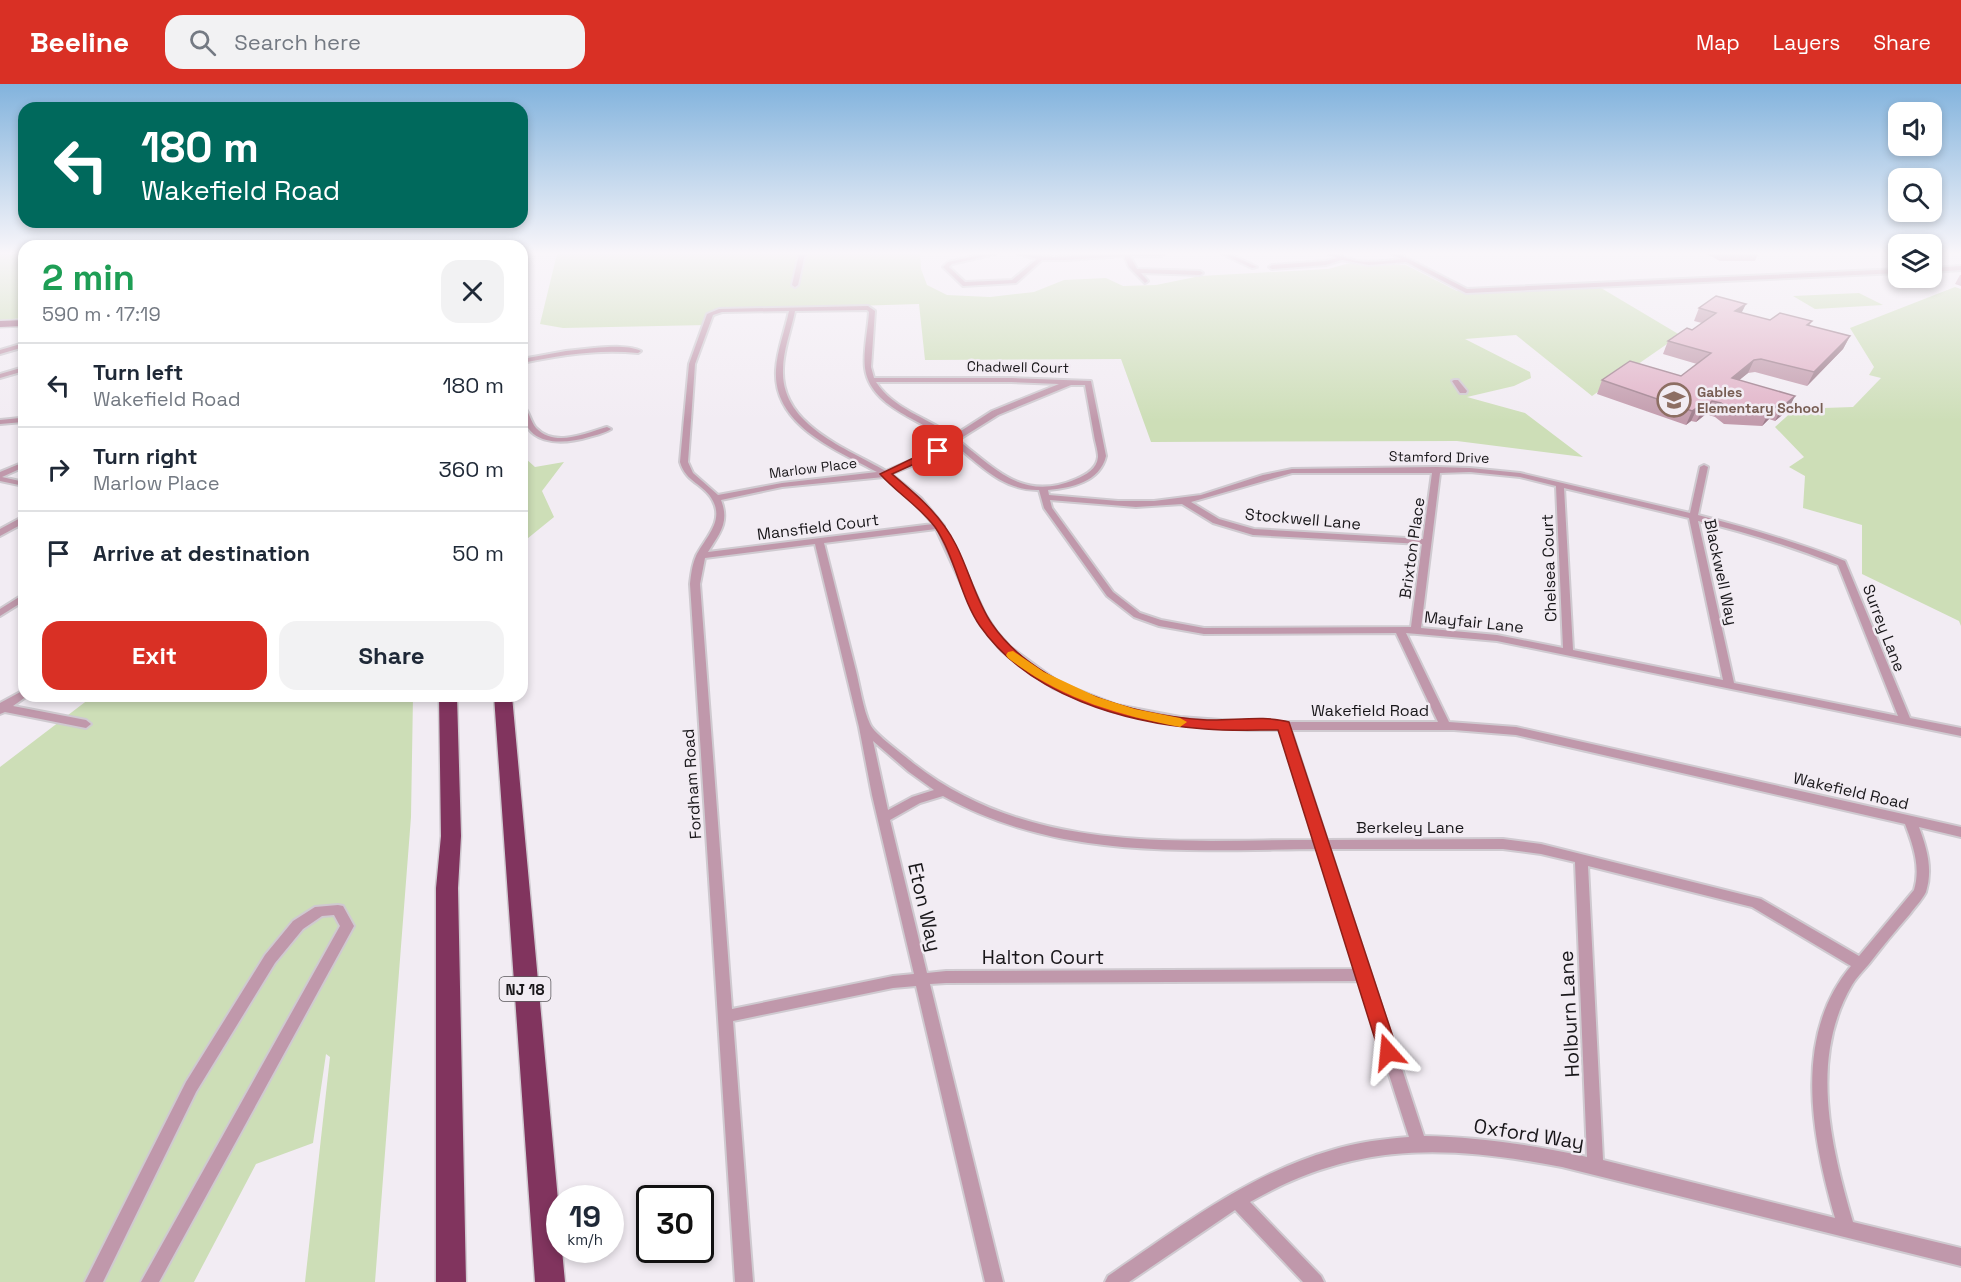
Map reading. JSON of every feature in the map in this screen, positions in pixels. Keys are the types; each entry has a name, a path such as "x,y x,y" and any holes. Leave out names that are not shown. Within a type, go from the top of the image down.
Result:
{"highway":[{"path":"448,702 451,836 447,894 451,1282"},
{"name":"NJ 18","path":"502,702 550,1282"}],"street":[{"path":"717,498 690,476 684,462 692,364 710,314 716,310 723,310"},
{"name":"Wakefield Road","path":"792,310 779,373 784,399 795,415 812,431 885,474 917,500 940,526 985,624 1007,650 1039,675 1092,701 1148,717 1206,725 1445,725 1493,728 1542,736 1961,832"},
{"path":"869,310 872,311 868,368 872,380"},
{"path":"0,324 18,322"},
{"path":"0,352 18,347"},
{"path":"528,360 609,347 638,351"},
{"path":"0,376 18,371"},
{"name":"Chadwell Court","path":"872,380 1088,382 1102,456 1101,465 1095,472 1083,479 1045,493"},
{"name":"Stamford Drive","path":"872,380 889,400 936,428 994,475 1022,487 1045,493 1118,505 1184,501 1292,471 1436,469 1499,472 1560,484 1693,517 1826,556"},
{"name":"Marlow Place","path":"717,498 773,486 885,474 924,458 995,413 1071,381"},
{"path":"1456,381 1463,391"},
{"path":"528,419 534,431 550,439 573,440 607,429"},
{"path":"0,422 18,420"},
{"path":"0,477 18,467"},
{"name":"Blackwell Way","path":"1704,467 1693,517 1729,684"},
{"name":"Brixton Place","path":"1416,630 1436,469"},
{"path":"0,477 18,482"},
{"name":"Chelsea Court","path":"1560,484 1568,651"},
{"name":"Mayfair Lane","path":"1045,493 1048,508 1110,594 1128,609 1147,620 1204,631 1416,630 1497,638 1961,732"},
{"name":"Fordham Road","path":"717,498 721,511 720,525 701,556 694,584 744,1282"},
{"name":"Stockwell Lane","path":"1184,501 1216,521 1253,532 1427,542"},
{"path":"0,533 18,522"},
{"name":"Mansfield Court","path":"701,556 940,526"},
{"name":"Eton Way","path":"819,542 865,726 884,818 994,1282"},
{"name":"Surrey Lane","path":"1826,556 1845,567 1905,720"},
{"path":"0,613 18,601"},
{"path":"1400,630 1445,725"},
{"path":"1,708 18,697"},
{"path":"1,708 86,724"},
{"path":"1284,725 1419,1144"},
{"name":"Berkeley Lane","path":"865,726 923,777 944,791 1019,824 1095,841 1143,845 1503,844 1540,849 1756,903 1860,964"},
{"path":"884,818 916,800 944,791"},
{"path":"1846,1229 1823,1140 1820,1113 1820,1067 1824,1038 1834,1007 1848,980 1920,892 1923,861 1910,820"},
{"name":"Holburn Lane","path":"1581,858 1595,1167"},
{"path":"94,1282 191,1087 270,959 298,925 320,911 338,910 347,926 150,1282"},
{"name":"Halton Court","path":"726,1016 922,978 1364,975"},
{"name":"Oxford Way","path":"1114,1282 1237,1200 1278,1178 1331,1158 1382,1147 1419,1144 1458,1144 1540,1153 1961,1257"},
{"path":"1237,1200 1315,1282"}],"green space":[{"path":"0,310 18,310 18,318 0,320"},
{"path":"543,310 724,310 721,310 707,325 563,328 540,324"},
{"path":"920,310 1638,310 1680,335 1592,396 1516,335 1465,339 1530,372 1531,378 1514,386 1467,397 1525,413 1583,457 1457,441 1151,442 1121,359 925,360"},
{"path":"1896,310 1961,310 1961,626 1959,621 1862,574 1862,525 1803,508 1805,476 1789,467 1804,457 1775,427 1795,409 1853,407 1881,378 1869,375 1874,367 1850,328"},
{"path":"528,461 535,467 564,462 542,491 554,517 528,538"},
{"path":"85,702 413,702 411,817 375,1282 305,1282 330,1057 326,1054 313,1143 256,1164 194,1282 0,1282 0,767"}],"building":[{"path":"1705,310 1737,310 1735,311 1770,320 1780,313 1812,321 1807,325 1850,336 1814,372 1761,359 1754,360 1732,378 1795,396 1782,407 1776,406 1769,412 1730,411 1721,403 1712,401 1703,409 1698,407 1692,411 1602,380 1630,361 1681,376 1711,353 1668,341 1687,328 1692,330 1716,313"}],"slow traffic":[{"path":"1013,655 1039,675 1092,701 1148,717 1180,722"}],"place":[{"name":"Gables Elementary School","path":"1674,400"}],"route":[{"path":"938,451 885,474 917,500 940,526 985,624 1007,650 1023,663 1039,675 1092,701 1148,717 1206,725 1284,725 1388,1052"}]}
